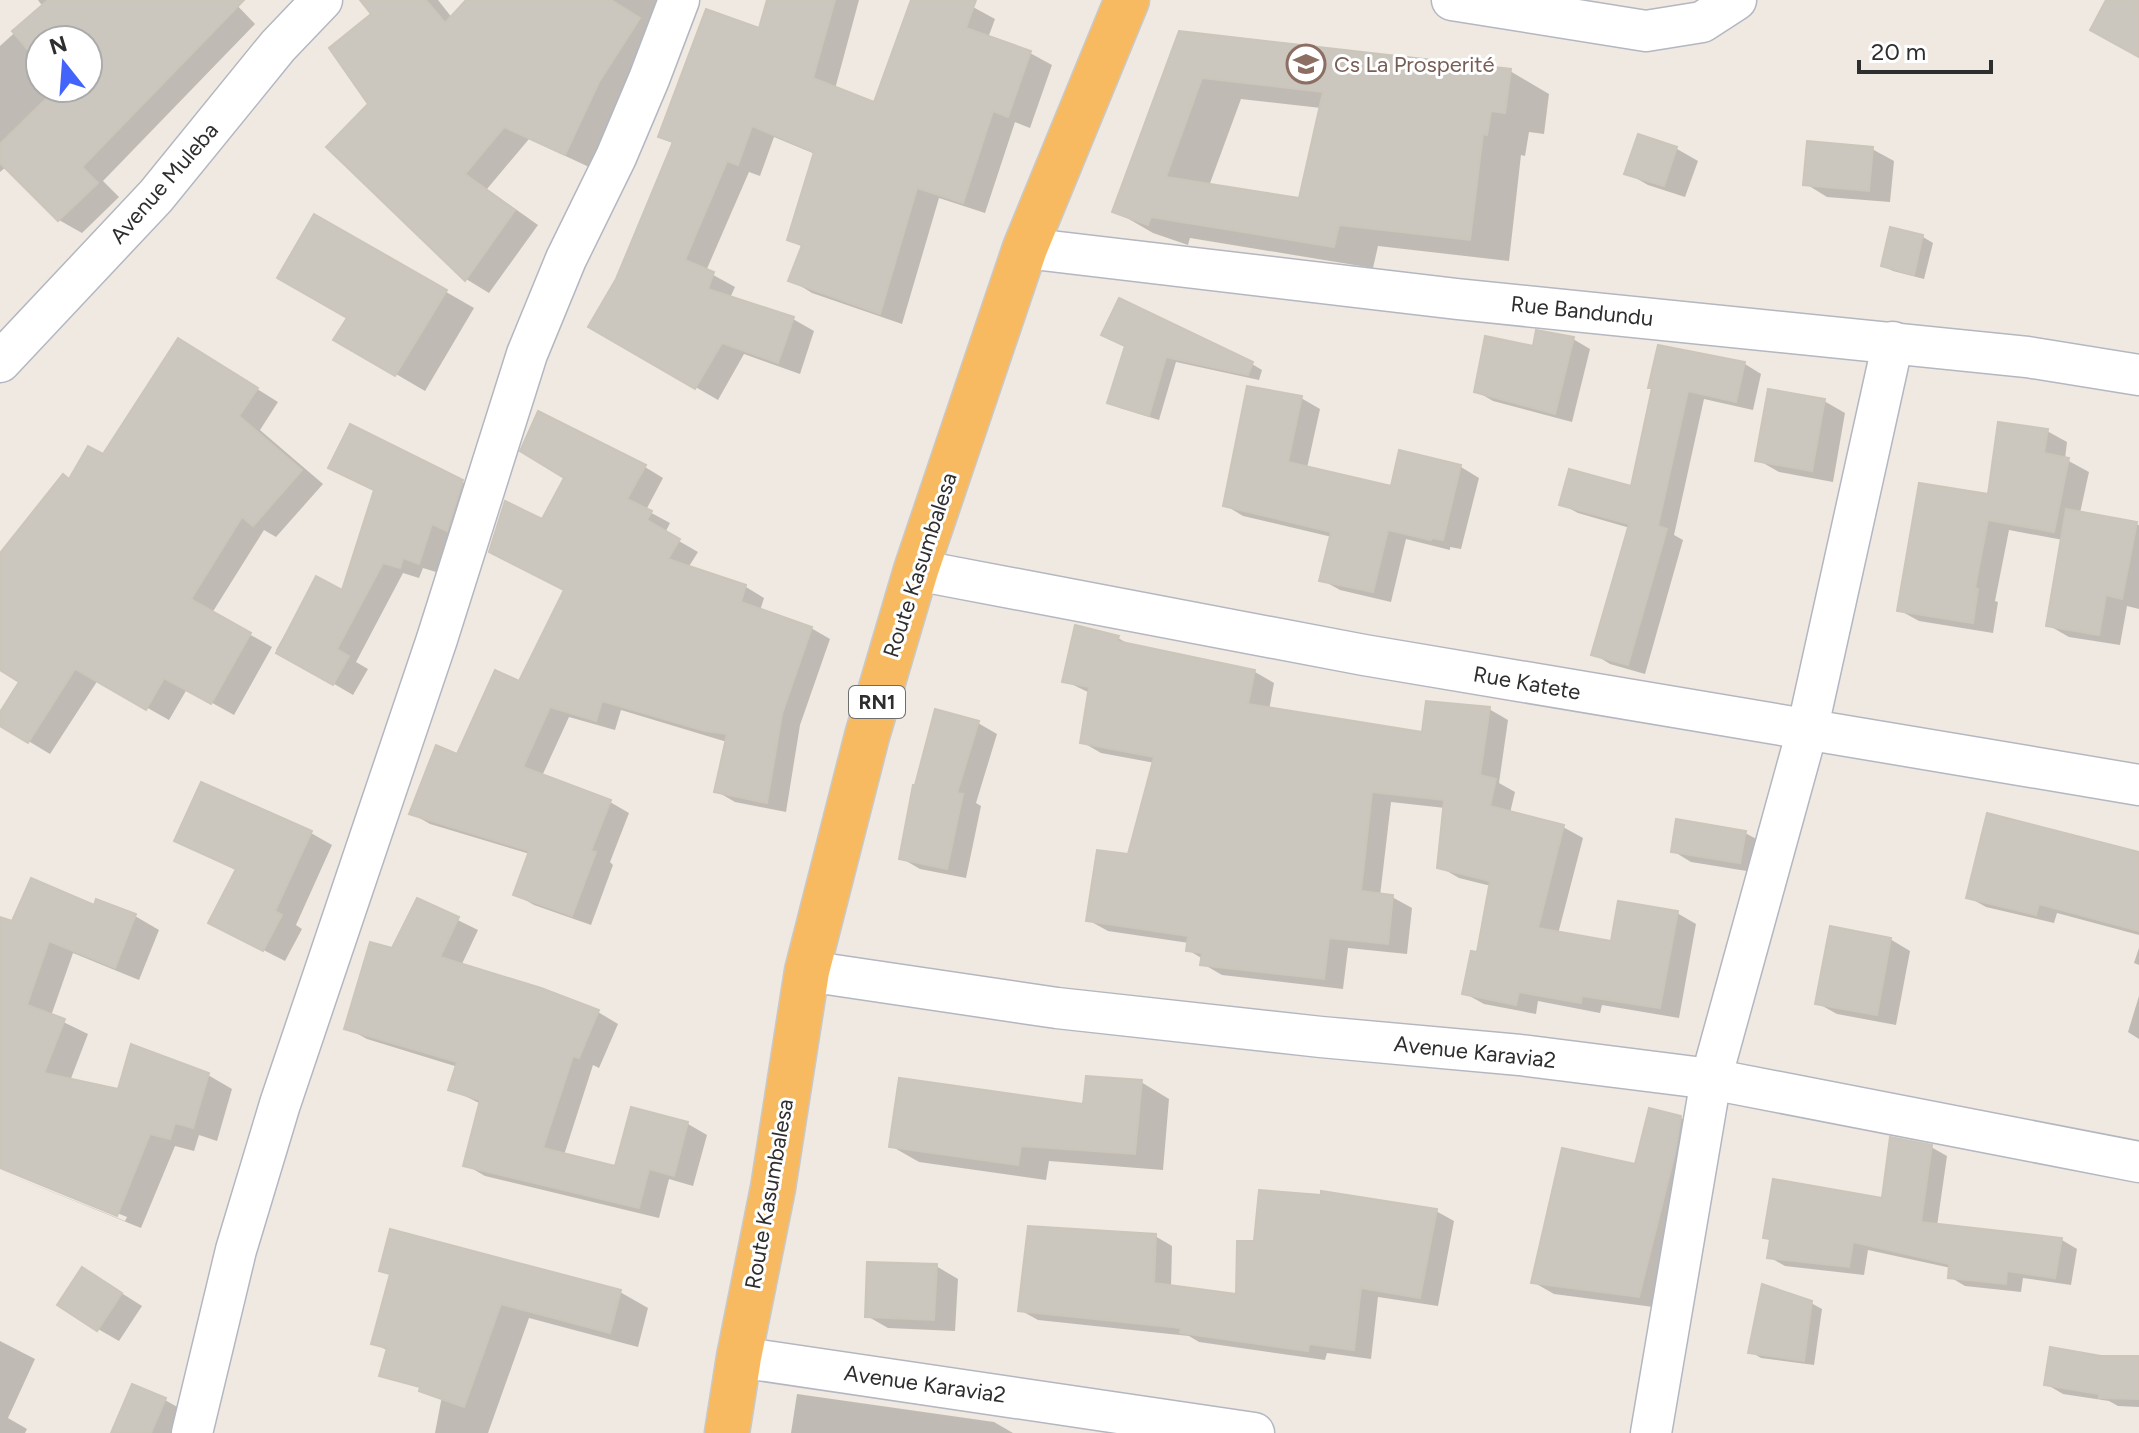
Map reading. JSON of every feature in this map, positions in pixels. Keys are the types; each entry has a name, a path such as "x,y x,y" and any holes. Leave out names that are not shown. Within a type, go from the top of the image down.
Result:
{"highway":[{"name":"Route Kasumbalesa","path":"727,1433 773,1188 807,971 867,736 916,570 1025,248 1127,0"}],"street":[{"name":"Avenue Muleba","path":"0,362 156,196 278,46 322,0"},
{"path":"192,1433 236,1250 280,1104 432,654 527,354 566,259 616,157 679,0"},
{"path":"1452,0 1646,31 1702,22 1736,0"},
{"name":"Rue Bandundu","path":"1025,248 1457,299 2027,357 2139,375"},
{"path":"1651,1433 1711,1079 1807,731 1893,342"},
{"name":"Rue Katete","path":"916,570 1364,655 2139,785"},
{"name":"Avenue Karavia2","path":"807,971 1057,1008 1520,1055 1711,1079 2139,1162"},
{"name":"Avenue Karavia2","path":"739,1357 1254,1433"}],"building":[{"path":"48,0 244,0 82,167 98,183 58,221 0,163 0,144 41,104 104,104 104,24 24,24 24,45 12,31"},
{"path":"360,0 426,0 445,23 466,0 611,0 640,18 599,82 565,155 504,127 465,174 515,210 465,281 326,147 368,104 329,48 371,14"},
{"path":"767,0 835,0 813,78 874,102 911,0 976,0 966,28 1031,51 1008,117 993,111 963,203 917,188 880,314 788,281 802,245 787,240 814,152 752,126 738,165 727,161 685,260 714,272 708,289 794,317 778,363 722,343 695,389 588,327 616,279 673,142 658,137 706,9 759,28"},
{"path":"2106,0 2139,0 2139,57 2090,30"},
{"path":"1179,31 1511,69 1505,113 1491,111 1487,135 1483,134 1470,240 1339,225 1334,247 1151,217 1148,225 1112,212","holes":["1202,78 1323,92 1299,198 1166,177"]},
{"path":"1638,134 1677,147 1664,186 1624,174"},
{"path":"1807,141 1873,147 1869,191 1803,185"},
{"path":"314,214 447,290 395,376 333,340 347,318 277,278"},
{"path":"1890,227 1923,235 1914,275 1881,266"},
{"path":"1119,298 1253,362 1248,375 1166,357 1149,416 1107,403 1125,346 1101,335"},
{"path":"1536,330 1574,337 1555,414 1474,392 1485,336 1533,346"},
{"path":"178,338 258,388 239,416 302,470 253,526 242,517 191,599 251,633 211,704 164,678 146,710 75,669 28,743 0,726 0,712 19,682 0,670 0,553 63,474 69,479 88,446 103,454"},
{"path":"1658,345 1745,362 1736,402 1688,391 1658,526 1667,529 1628,665 1591,655 1629,524 1559,505 1569,469 1631,486"},
{"path":"1247,386 1302,396 1288,462 1391,486 1399,450 1461,465 1443,540 1388,530 1373,592 1319,581 1331,532 1223,506"},
{"path":"1768,389 1825,399 1812,471 1755,461"},
{"path":"538,411 646,465 627,499 652,511 647,520 680,539 668,559 746,585 741,602 812,627 782,714 767,803 714,792 727,734 705,731 602,701 596,721 550,707 523,767 611,800 591,851 596,852 572,916 513,895 529,851 409,814 436,745 457,754 495,670 519,681 564,590 489,552 505,501 542,519 564,478 520,451"},
{"path":"1998,422 2048,429 2044,453 2069,458 2054,532 1988,520 1975,588 1978,589 1973,623 1897,611 1919,483 1988,494"},
{"path":"350,424 463,480 447,531 432,524 419,564 403,558 400,568 383,563 337,649 349,656 333,685 276,653 316,576 342,590 374,490 328,468"},
{"path":"2066,509 2137,522 2122,599 2106,595 2099,635 2046,626"},
{"path":"1075,625 1119,636 1117,641 1255,670 1248,704 1422,732 1426,701 1490,707 1480,775 1496,779 1490,806 1564,825 1538,928 1611,941 1618,901 1678,911 1660,1008 1582,996 1581,1003 1519,992 1516,1005 1462,994 1471,951 1477,952 1490,881 1437,868 1444,800 1372,792 1361,891 1393,895 1388,944 1329,938 1324,979 1200,965 1202,953 1186,951 1188,936 1086,921 1097,850 1128,854 1154,757 1080,743 1089,687 1062,682"},
{"path":"935,709 979,721 957,793 963,794 947,869 899,859 913,785"},
{"path":"201,782 312,831 275,911 282,915 263,951 208,923 236,869 174,841"},
{"path":"1987,813 2139,852 2139,931 2039,904 2036,915 1966,898"},
{"path":"1676,819 1746,831 1740,863 1671,852"},
{"path":"31,878 94,905 96,899 136,914 115,968 49,941 27,1005 65,1019 44,1073 118,1089 131,1044 209,1073 193,1128 175,1123 170,1139 150,1134 117,1216 0,1168 0,917 12,921"},
{"path":"417,898 459,917 440,957 541,988 599,1010 579,1058 573,1056 543,1148 615,1166 631,1107 688,1122 674,1176 649,1169 639,1208 463,1166 480,1100 448,1090 457,1062 344,1029 370,942 392,948"},
{"path":"1830,926 1891,938 1877,1015 1815,1004"},
{"path":"1086,1076 1142,1080 1135,1154 1021,1146 1018,1165 889,1147 899,1078 1083,1104"},
{"path":"1649,1108 1681,1116 1675,1153 1639,1297 1531,1283 1562,1148 1635,1164"},
{"path":"1890,1137 1932,1145 1921,1222 2062,1238 2055,1278 2007,1271 2006,1284 1948,1278 1949,1264 1853,1242 1849,1267 1767,1258 1770,1239 1763,1238 1773,1179 1882,1198"},
{"path":"1259,1190 1321,1195 1321,1191 1437,1209 1420,1298 1361,1288 1354,1350 1309,1344 1308,1351 1180,1333 1181,1328 1018,1311 1028,1226 1156,1234 1154,1283 1236,1294 1237,1241 1254,1241"},
{"path":"390,1229 621,1290 610,1333 501,1304 464,1407 419,1391 420,1387 379,1376 387,1348 371,1344 390,1274 379,1271"},
{"path":"867,1262 937,1264 934,1320 865,1317"},
{"path":"82,1267 122,1293 97,1331 57,1305"},
{"path":"1762,1284 1812,1301 1804,1361 1748,1353"},
{"path":"2050,1347 2101,1356 2139,1356 2139,1399 2099,1398 2099,1394 2044,1385"},
{"path":"132,1384 166,1398 151,1433 111,1433"}],"place":[{"name":"Cs La Prosperité","path":"1306,64"}]}
